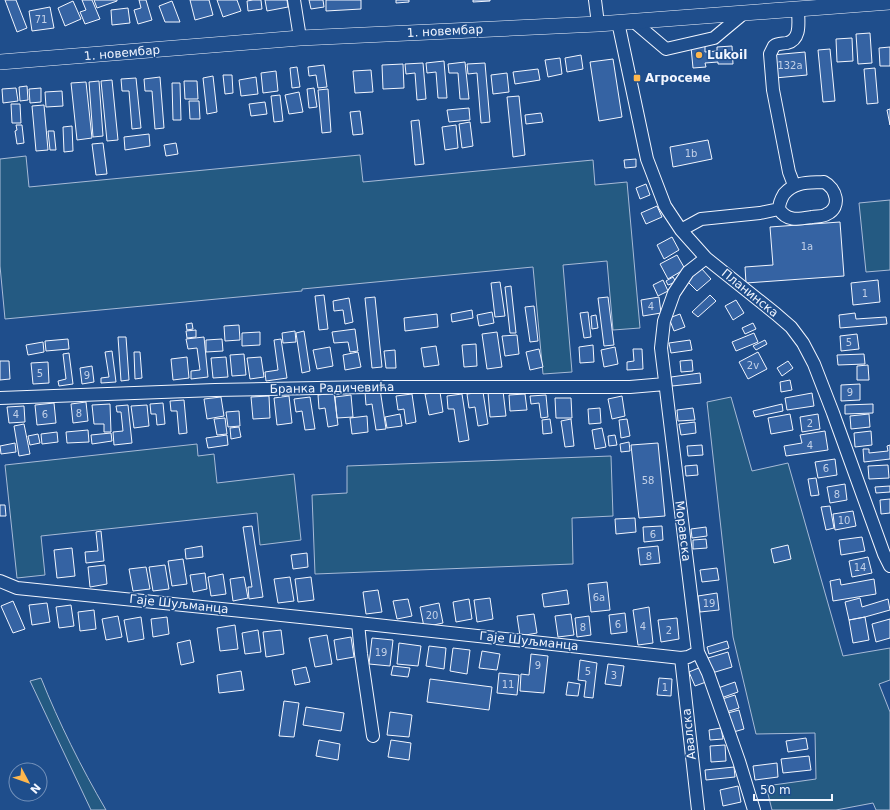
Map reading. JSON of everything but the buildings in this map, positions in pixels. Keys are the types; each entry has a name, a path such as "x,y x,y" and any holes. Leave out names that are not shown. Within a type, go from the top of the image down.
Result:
{"main road":[{"name":"1. новембар","path":"0,62 300,38 598,24 890,2"}],"street":[{"path":"294,0 300,38"},
{"path":"595,0 598,24"},
{"path":"794,186 789,172 773,90 770,54 774,46 792,41 798,34 798,9"},
{"path":"625,22 666,48 714,38 744,13"},
{"name":"Планинска","path":"625,22 647,159 665,206 681,230 706,258 791,327 803,343 814,364 828,399 884,554 890,566"},
{"path":"824,182 828,184 835,192 835,206 833,210 826,215 795,219 785,216 778,209 778,204 781,199 794,186 802,183 824,182"},
{"path":"681,230 701,219 760,213 778,209"},
{"name":"Моравска","path":"706,258 688,272 674,294 664,321 661,348 698,652 708,673 739,761 754,810"},
{"name":"Бранка Радичевића","path":"0,398 223,390 368,387 630,387 665,384"},
{"name":"Гаје Шуљманца","path":"0,581 17,588 681,658 688,657 698,652"},
{"path":"358,623 373,736"},
{"name":"Авалска","path":"681,658 698,810"}],"shaded area":[{"path":"360,155 363,182 593,160 595,185 627,182 640,328 613,330 607,261 563,265 572,372 543,374 533,267 302,289 302,291 5,319 0,266 0,159 26,156 29,187"},
{"path":"890,200 890,270 866,272 859,203"},
{"path":"731,397 752,471 788,463 843,656 890,648 890,680 879,684 890,712 890,810 876,810 873,803 836,810 772,810 766,786 816,779 815,733 756,734 733,637 707,402"},
{"path":"197,444 198,456 214,454 217,483 294,474 301,540 260,545 257,513 41,536 45,575 17,578 5,465"},
{"path":"611,456 613,516 572,518 573,564 315,574 312,495 347,493 347,466"},
{"path":"41,678 71,745 106,810 91,810 30,681"}],"place":[{"name":"Lukoil","path":"699,55"},
{"name":"Агросеме","path":"637,78"}]}
